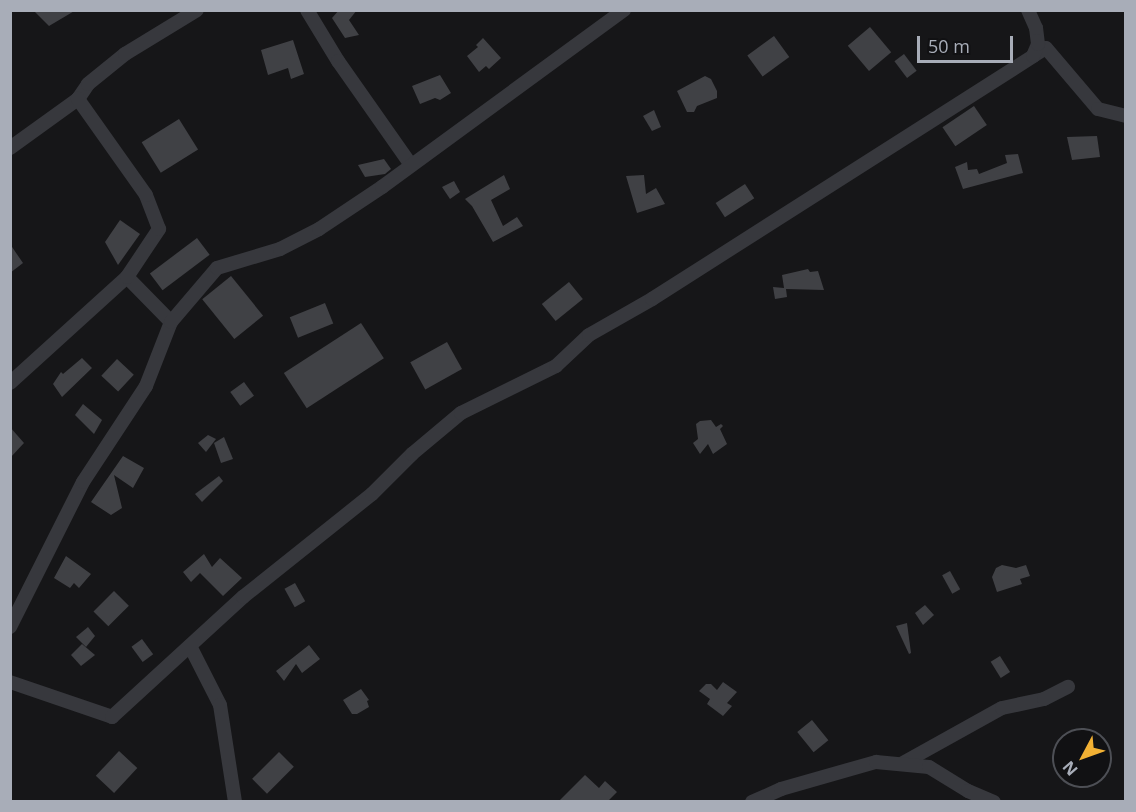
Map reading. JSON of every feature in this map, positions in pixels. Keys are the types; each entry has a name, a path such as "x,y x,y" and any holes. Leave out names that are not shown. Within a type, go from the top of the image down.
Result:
{"street":[{"path":"10,148 78,99 88,84 125,54 197,10"},
{"path":"307,10 338,61 411,165"},
{"path":"10,627 83,482 146,386 171,322 217,268 280,249 319,230 624,10"},
{"path":"1028,10 1036,28 1038,44 1033,56"},
{"path":"10,682 112,717 243,597 372,494 412,454 461,413 556,366 589,335 652,299 1046,48 1098,109 1125,116"},
{"path":"10,383 127,277 159,229 146,195 78,99"},
{"path":"127,277 171,322"},
{"path":"190,646 220,705 235,801"},
{"path":"901,764 1002,708 1044,699 1068,687"},
{"path":"752,801 781,789 876,762 929,767 968,791 994,801"}],"building":[{"path":"33,10 76,10 49,26"},
{"path":"339,10 357,10 349,20 359,35 345,38 332,18"},
{"path":"870,27 891,52 869,71 848,46"},
{"path":"774,36 789,57 763,76 747,55"},
{"path":"483,38 501,58 489,69 486,66 479,72 467,56 478,47 476,45"},
{"path":"293,40 304,74 291,79 288,68 268,75 261,50"},
{"path":"904,54 917,71 907,78 894,61"},
{"path":"440,75 451,93 440,100 435,98 420,104 412,86"},
{"path":"705,76 711,79 717,91 717,98 697,106 694,112 687,112 677,91"},
{"path":"974,106 987,125 955,146 942,127"},
{"path":"654,110 661,127 652,131 643,116"},
{"path":"179,119 198,150 161,173 142,142"},
{"path":"1097,136 1100,157 1072,160 1067,137"},
{"path":"1018,154 1023,173 963,189 955,167 967,162 968,170 977,169 979,174 1007,163 1005,155"},
{"path":"384,159 391,169 385,174 365,177 358,165"},
{"path":"504,175 510,189 491,200 503,226 517,217 523,226 493,242 472,206 465,199"},
{"path":"644,175 646,194 656,188 665,204 637,213 626,176"},
{"path":"454,181 460,192 450,199 442,187"},
{"path":"745,184 754,198 725,217 716,203"},
{"path":"120,220 140,234 118,265 105,242"},
{"path":"197,238 210,255 163,290 150,274"},
{"path":"10,244 23,263 10,273"},
{"path":"808,269 810,272 818,271 824,290 786,289 787,297 775,299 773,287 784,288 782,275"},
{"path":"231,276 263,316 234,339 202,299"},
{"path":"569,282 583,299 556,321 542,304"},
{"path":"325,303 333,323 298,338 290,317"},
{"path":"361,323 384,358 307,408 284,373"},
{"path":"447,342 462,369 425,389 410,362"},
{"path":"82,358 92,368 62,397 53,384 61,372 63,374"},
{"path":"117,359 134,375 118,392 101,376"},
{"path":"244,382 254,396 240,406 230,392"},
{"path":"83,404 102,420 94,434 75,415"},
{"path":"711,420 716,427 721,424 723,426 720,429 727,444 713,454 708,444 700,454 693,443 698,439 696,424 700,421"},
{"path":"10,427 24,443 10,458"},
{"path":"208,435 216,439 206,452 198,443"},
{"path":"224,437 233,459 221,463 214,443"},
{"path":"123,456 144,468 133,488 114,475 122,508 111,515 91,502"},
{"path":"219,476 223,481 202,502 195,494"},
{"path":"204,554 212,567 220,558 242,578 223,596 200,573 191,582 183,572"},
{"path":"66,556 91,574 79,588 74,583 70,588 54,578"},
{"path":"1002,565 1016,568 1026,565 1030,576 1020,579 1022,584 997,592 992,577 996,568"},
{"path":"950,571 960,589 952,594 942,575"},
{"path":"295,583 305,601 295,607 285,589"},
{"path":"114,591 129,606 108,626 93,612"},
{"path":"925,605 934,615 923,625 915,613"},
{"path":"907,623 911,653 909,654 896,626"},
{"path":"88,627 95,636 86,647 76,637"},
{"path":"142,639 153,654 143,662 131,647"},
{"path":"82,644 95,655 81,666 71,655"},
{"path":"309,645 320,659 302,673 296,664 284,681 276,671"},
{"path":"1000,656 1010,672 1001,678 991,662"},
{"path":"723,682 737,692 727,703 732,706 723,716 707,704 710,699 699,691 706,684 711,684 717,690"},
{"path":"361,689 369,700 367,701 369,707 357,714 352,714 343,700"},
{"path":"812,720 828,740 814,752 797,732"},
{"path":"119,751 137,768 114,793 96,776"},
{"path":"279,752 294,767 267,794 252,779"},
{"path":"585,775 599,788 605,781 617,792 608,801 559,801"}]}
